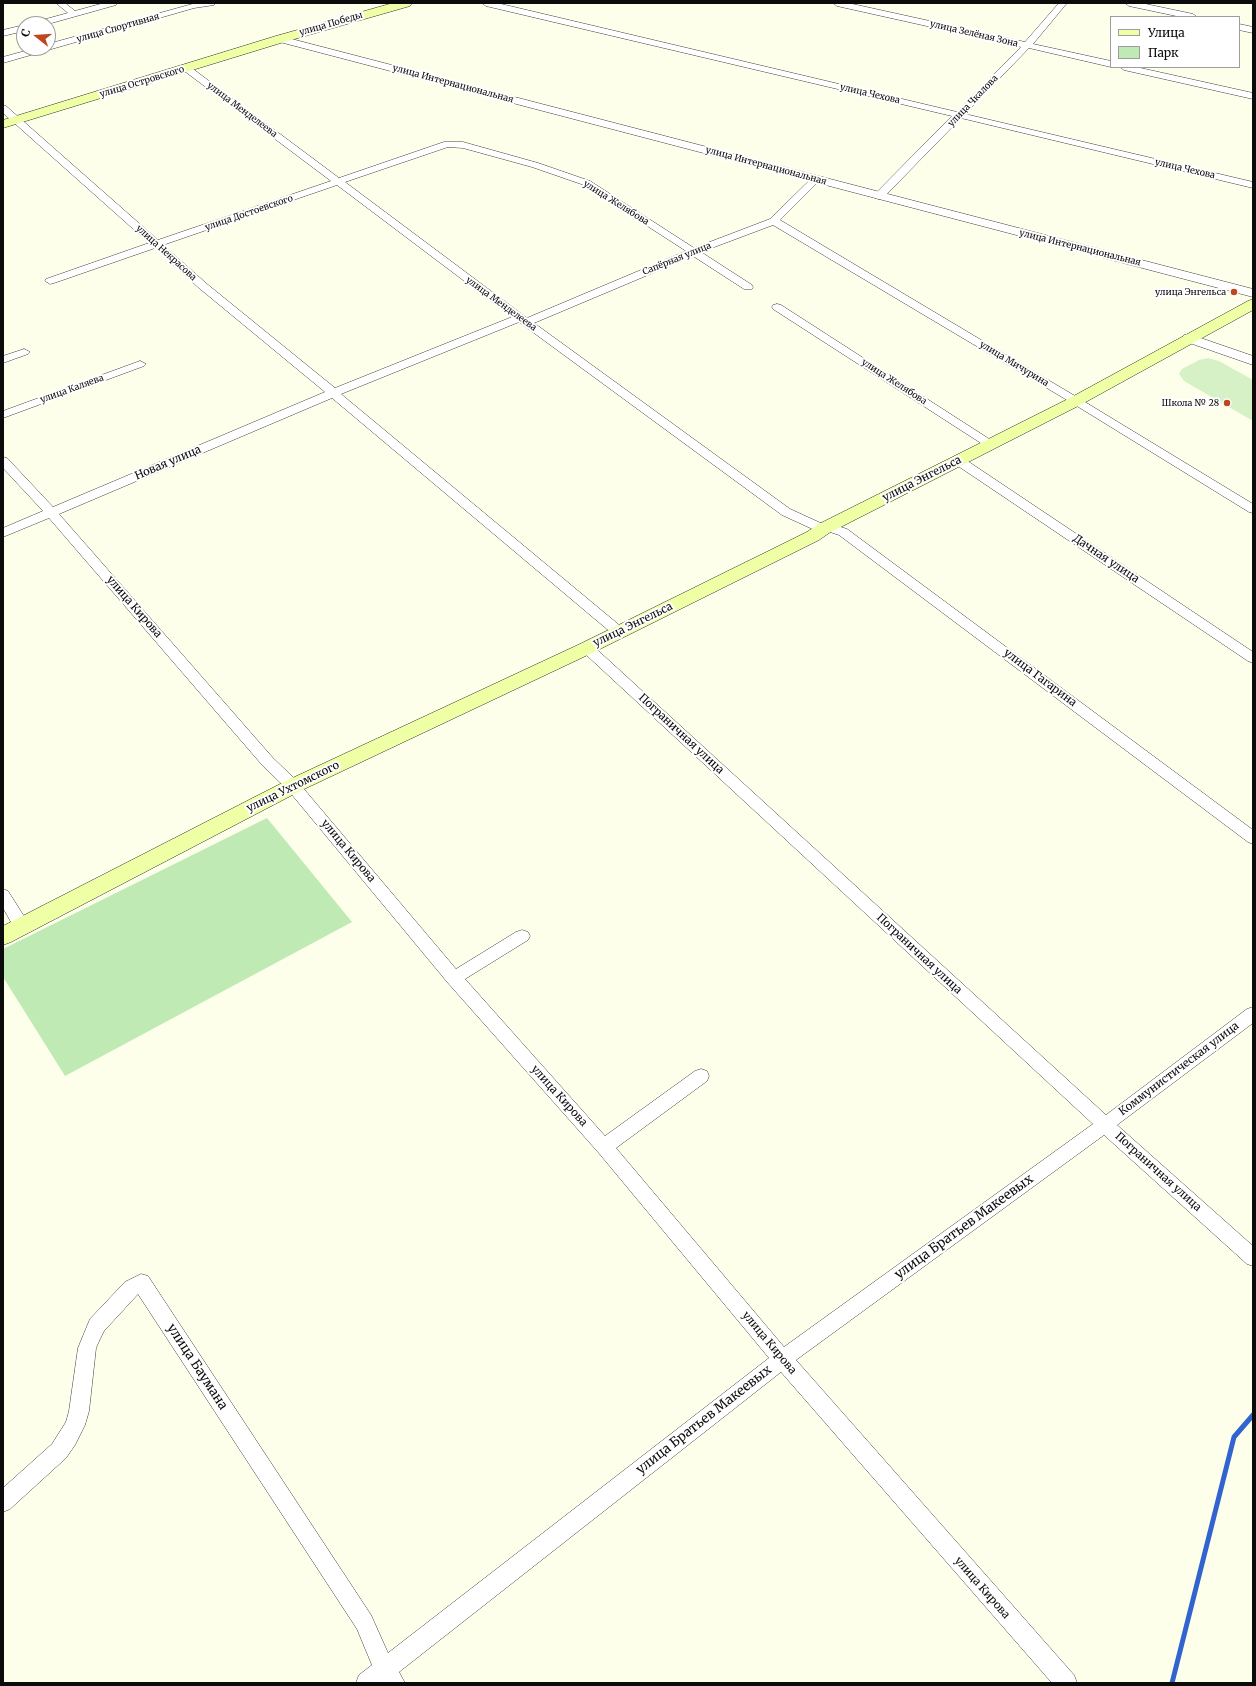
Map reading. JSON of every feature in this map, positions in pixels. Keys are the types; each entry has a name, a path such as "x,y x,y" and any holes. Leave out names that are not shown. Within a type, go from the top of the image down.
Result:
{"main road":[{"name":"улица Победы","path":"280,39 404,3"},
{"name":"улица Островского","path":"3,124 280,39"},
{"name":"улица Энгельса","path":"587,648 813,536 823,529 1076,401 1253,304"},
{"name":"улица Ухтомского","path":"3,936 21,925 293,786 587,648"}],"street":[{"path":"60,3 74,14"},
{"path":"56,19 114,3"},
{"name":"улица Спортивная","path":"56,45 193,6 211,3"},
{"name":"улица Чехова","path":"486,3 1253,186"},
{"name":"улица Зелёная Зона","path":"837,3 1110,64"},
{"name":"улица Чкалова","path":"880,196 1027,46 1063,3"},
{"path":"1128,3 1189,16"},
{"path":"1240,27 1253,30"},
{"path":"3,33 16,30"},
{"name":"улица Интернациональная","path":"280,39 1253,293"},
{"name":"улица Спортивная","path":"3,60 18,56"},
{"name":"улица Менделеева","path":"186,68 523,320 786,512 823,529"},
{"path":"1128,68 1253,96"},
{"name":"улица Некрасова","path":"3,108 155,244 619,632"},
{"name":"улица Достоевского","path":"50,281 447,144"},
{"name":"улица Желябова","path":"447,144 463,145 534,165 587,183 748,287"},
{"name":"Сапёрная улица","path":"333,393 774,221 816,179"},
{"name":"улица Мичурина","path":"774,221 1076,401 1253,509"},
{"name":"улица Желябова","path":"777,307 991,444"},
{"path":"1189,338 1253,361"},
{"path":"3,360 24,352"},
{"name":"улица Каляева","path":"3,415 140,364"},
{"name":"Новая улица","path":"3,533 333,393"},
{"path":"3,461 51,512"},
{"name":"Дачная улица","path":"959,461 1253,658"},
{"name":"улица Кирова","path":"51,512 263,756 293,786 454,978 604,1147 782,1359 1066,1683"},
{"name":"улица Гагарина","path":"823,529 831,528 848,536 1253,838"},
{"name":"Пограничная улица","path":"587,648 1253,1258"},
{"path":"3,895 21,925"},
{"path":"454,978 522,936"},
{"name":"Коммунистическая улица","path":"1105,1124 1253,1014"},
{"path":"604,1147 701,1076"},
{"name":"улица Братьев Макеевых","path":"367,1683 390,1677 782,1359 1105,1124"},
{"name":"улица Баумана","path":"3,1502 58,1450 68,1438 75,1425 79,1410 87,1348 91,1337 97,1325 132,1288 140,1282 364,1622 390,1677"}],"green space":[{"path":"1208,358 1219,361 1253,380 1253,421 1184,381 1179,374 1182,369 1199,360"},
{"path":"267,818 352,922 65,1076 3,977 3,949"}],"waterway":[{"path":"1172,1683 1234,1437 1253,1415"}],"place":[{"name":"улица Энгельса","path":"1234,292"},
{"name":"Школа № 28","path":"1227,403"}]}
